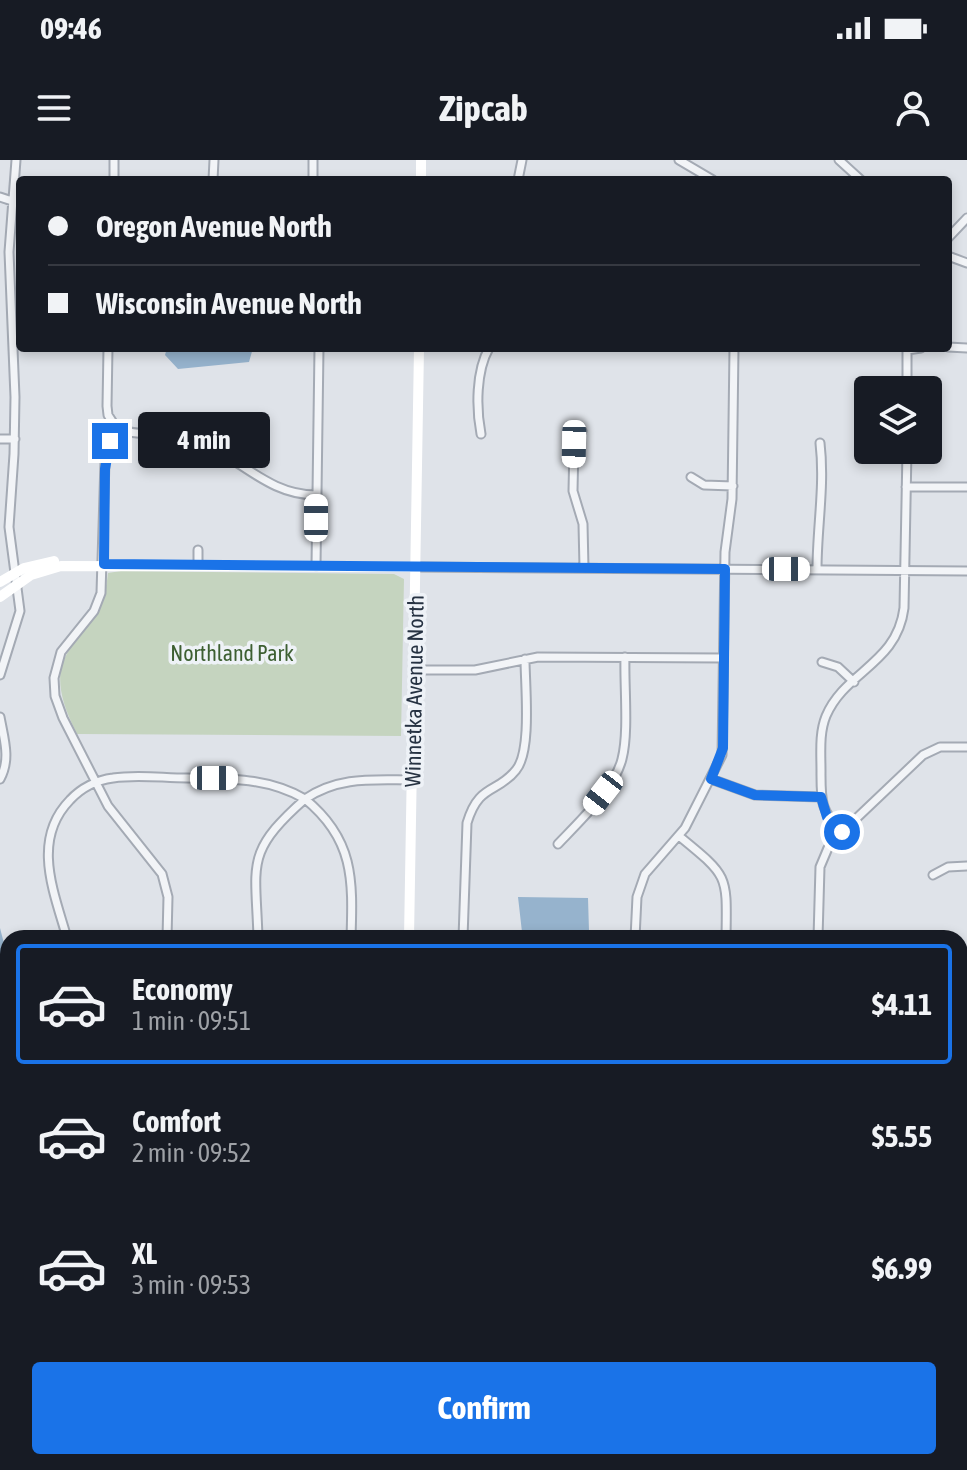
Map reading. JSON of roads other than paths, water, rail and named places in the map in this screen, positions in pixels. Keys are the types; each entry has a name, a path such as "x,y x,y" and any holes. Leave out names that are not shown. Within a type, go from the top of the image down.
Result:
{"street":[{"path":"0,675 19,617 16,578 4,526 15,439 9,281 16,160"},
{"path":"679,160 706,176"},
{"path":"839,160 857,176"},
{"path":"0,197 12,201"},
{"path":"952,234 967,218"},
{"path":"108,352 108,415 117,429 134,434 179,436 208,445 278,488 295,494 316,495"},
{"path":"316,566 319,352"},
{"name":"Winnetka Avenue North","path":"409,930 419,352"},
{"path":"481,434 480,379 487,352"},
{"path":"636,930 640,885 653,863 679,836 711,779 723,748 725,569 733,486 734,352"},
{"path":"907,352 907,376"},
{"path":"117,429 105,461 104,564 98,604 65,645 54,684 61,713 117,820 162,874 168,897 167,930"},
{"path":"582,431 574,444 573,491 583,524 584,568"},
{"path":"208,445 215,432"},
{"path":"0,439 15,439"},
{"path":"817,569 817,525 822,478 820,443"},
{"path":"842,832 827,817 821,797 823,725 832,704 887,650 900,631 904,608 907,464"},
{"path":"691,477 704,485 733,486"},
{"path":"906,487 967,487"},
{"path":"198,550 198,565"},
{"path":"0,582 51,568 104,564 967,571"},
{"path":"0,597 16,578"},
{"path":"558,844 603,793 621,763 625,657"},
{"path":"414,670 475,670 525,659 723,658"},
{"path":"463,930 467,823 481,795 513,774 523,758 525,659"},
{"path":"822,662 838,667 854,682"},
{"path":"0,717 7,755 0,779"},
{"path":"818,930 820,867 828,848 923,755 940,747 967,747"},
{"path":"65,930 47,865 53,825 68,802 96,782 126,777 250,779 276,784 305,799 332,826 347,856 353,892 351,930"},
{"path":"711,779 755,795 821,797"},
{"path":"258,930 255,870 258,856 275,828 305,799 332,784 412,780"},
{"path":"679,836 712,862 723,878 727,896 726,930"},
{"path":"933,875 948,867 967,866"}],"water":[{"path":"166,352 252,352 249,362 178,369 165,355"},
{"path":"518,897 588,898 589,930 522,930"}],"park label":[{"name":"Northland Park","path":"232,653"}]}
